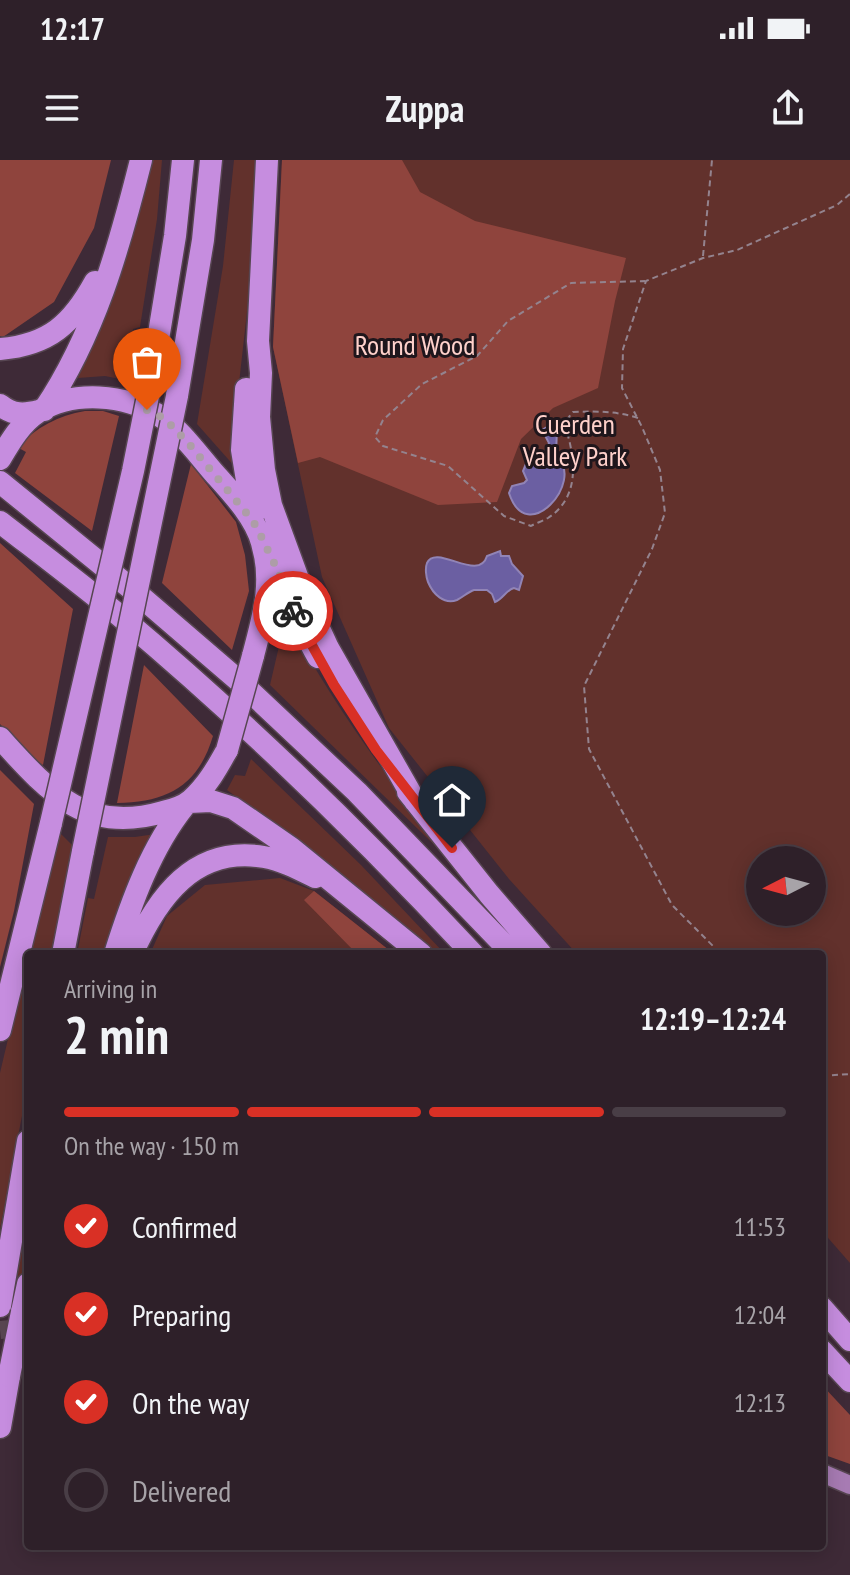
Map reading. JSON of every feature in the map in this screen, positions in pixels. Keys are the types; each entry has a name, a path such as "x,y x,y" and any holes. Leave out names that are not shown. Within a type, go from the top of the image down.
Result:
{"highway":[{"path":"3,454 26,422 42,410 62,382 92,322 111,270 141,160"},
{"path":"0,1030 133,471 175,236 183,160"},
{"path":"64,950 177,396 203,240 211,160"},
{"path":"267,160 258,341 261,373 259,417 271,505 305,598 328,648 415,801"},
{"path":"0,349 19,347 43,338 67,323 79,310 131,201"},
{"path":"117,950 150,864 172,821 208,781 227,750 264,611 268,565 249,501 242,450 247,384 258,341"},
{"path":"0,405 22,415 71,400 99,397 127,402 160,416 189,444 259,533 292,608 326,672 376,750 489,894 538,950"},
{"path":"0,482 239,681 357,792 509,950"},
{"path":"0,522 119,616 241,724 358,835 469,950"},
{"path":"0,738 72,805 99,817 136,818 187,803 211,801 233,808 291,848 416,950"},
{"path":"134,950 167,893 193,870 215,861 246,855 267,857 345,891"},
{"path":"0,1427 9,1376 11,1309 24,1181"},
{"path":"11,1309 24,1290"},
{"path":"826,1313 850,1340"},
{"path":"826,1356 846,1377"}],"main road":[{"path":"826,1475 850,1485"}],"path":[{"path":"703,258 712,160"},
{"path":"638,418 622,413 573,412 564,423 572,445 573,478 566,501 549,517 531,526 504,516 448,466 383,446 375,437 383,420 422,384 477,356 508,321 571,283 646,281 703,258 737,250 837,205 850,194"},
{"path":"646,281 623,349 622,388 660,470 665,513 652,549 584,686 589,749 672,905 716,950"},
{"path":"826,1076 850,1074"}],"green space":[{"path":"0,160 111,160 94,228 54,302 3,337 0,336"},
{"path":"153,160 162,160 157,219 140,327 133,329 125,380 105,376 78,378 128,252"},
{"path":"234,160 258,160 253,258 234,428 236,468 197,424 223,266"},
{"name":"Cuerden Valley Park","path":"282,160 850,160 850,1263 826,1236 826,950 573,950 509,879 389,728 322,577 273,347"},
{"name":"Round Wood","path":"282,160 402,160 420,192 475,221 626,258 598,388 553,408 521,439 497,502 438,505 320,457 298,463 273,347"},
{"path":"85,411 103,411 119,416 92,531 15,473 26,452 17,447 24,440 57,419"},
{"path":"191,464 236,522 245,555 249,591 232,650 162,583"},
{"path":"0,543 73,609 43,765 0,724"},
{"path":"286,616 344,715 458,868 270,685"},
{"path":"144,665 213,736 199,767 178,788 151,799 117,803"},
{"path":"251,759 361,865 441,950 426,950 277,826 227,790 235,775 245,776"},
{"path":"0,770 34,804 0,967"},
{"path":"57,830 74,847 54,950 29,950"},
{"path":"155,834 111,950 78,950 88,898 94,899 108,837"},
{"path":"280,878 314,891 389,950 152,950 167,916 205,885"},
{"path":"314,891 389,950 353,950 304,900"},
{"path":"24,971 24,1106 0,1229 0,1073"},
{"path":"24,1230 24,1267 13,1312 8,1312"},
{"path":"826,1389 850,1415 850,1464 826,1455"}],"shaded area":[{"path":"549,426 556,427 557,458 564,468 564,481 550,505 528,514 517,508 509,493 512,486 527,480 523,471 528,459 546,451 549,443 542,430"},
{"path":"500,551 501,556 509,556 523,576 519,590 511,589 495,602 487,590 474,590 457,600 443,600 428,582 426,565 432,558 476,566 487,556"}],"tunnel":[{"path":"0,1330 24,1327"}],"way so far":[{"path":"147,410 164,418 189,444 256,526 293,611"}],"route":[{"path":"293,611 334,685 376,750 452,848"}]}
